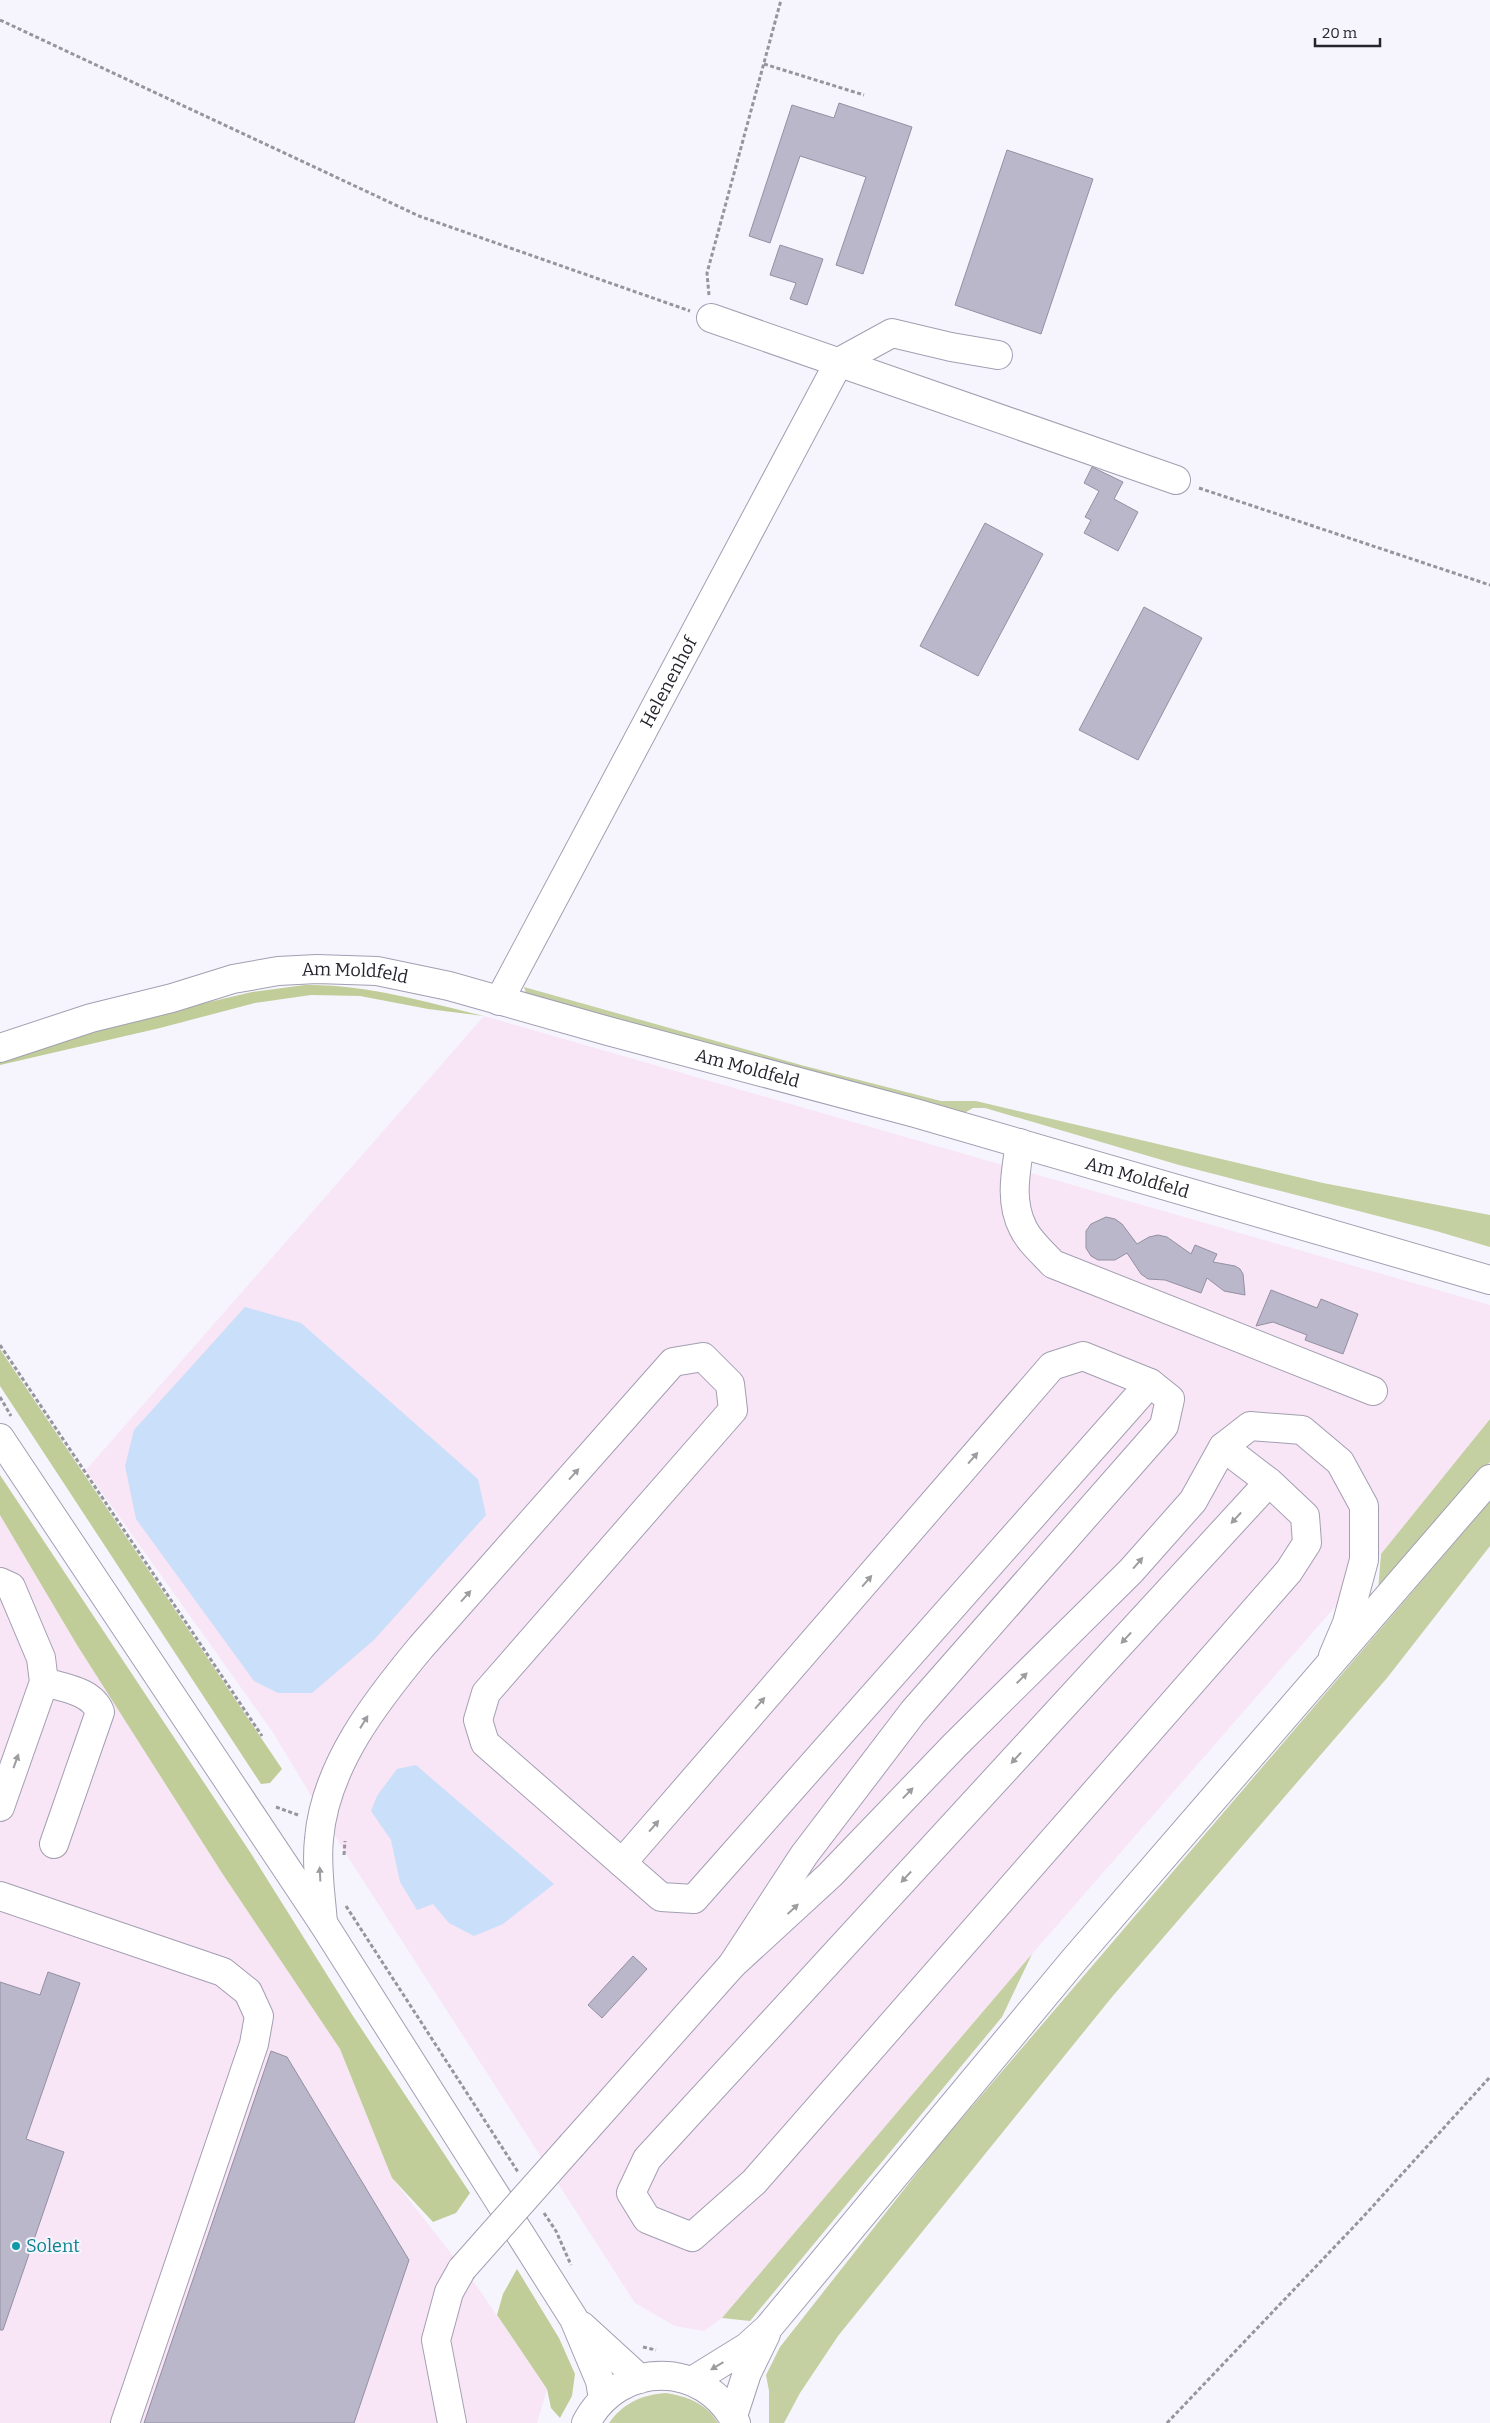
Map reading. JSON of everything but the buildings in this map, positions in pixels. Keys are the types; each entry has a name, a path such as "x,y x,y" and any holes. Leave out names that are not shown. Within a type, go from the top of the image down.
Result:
{"main road":[{"path":"711,318 1176,480"},
{"path":"839,362 892,333 951,347 998,355"},
{"name":"Helenenhof","path":"499,1001 839,362"},
{"name":"Am Moldfeld","path":"0,1048 91,1018 172,998 233,979 278,971 317,969 377,971 449,986 915,1113 1490,1280"},
{"path":"1020,1143 1014,1184 1015,1202 1023,1228 1053,1264 1373,1391"},
{"path":"622,1863 1052,1366 1083,1356 1150,1383 1170,1399 1164,1426 913,1712 804,1855 732,1965"},
{"path":"323,1923 318,1842 320,1823 347,1750 381,1695 421,1647 673,1362 703,1357 730,1384 733,1410 486,1693 478,1720 485,1743 662,1897 694,1899 1150,1383"},
{"path":"452,2423 436,2340 449,2292 462,2268 732,1965 830,1875 955,1745 1131,1571 1193,1501 1223,1447 1250,1426 1302,1430 1340,1462 1364,1506 1364,1560 1347,1623 1327,1668"},
{"path":"8,1430 574,2319 600,2381 603,2399"},
{"path":"1223,1447 1269,1482 1306,1516 1307,1544 1289,1571 877,2039 754,2182 692,2237 647,2219 631,2193 647,2159 1269,1482"},
{"path":"692,2381 747,2347 768,2328 1074,1960 1490,1480"},
{"path":"0,1582 11,1587 43,1670 96,1702 100,1712 54,1844"},
{"path":"0,1807 43,1670"},
{"path":"0,1896 223,1972 248,1992 259,2016 254,2044 124,2423"},
{"path":"574,2319 640,2379"},
{"path":"734,2420 748,2372 768,2328"},
{"path":"586,2423 603,2399 622,2385 640,2379 669,2375 692,2381 713,2393 734,2420"}],"path":[{"path":"0,20 419,216 711,318 707,273 781,0"},
{"path":"764,64 864,95"},
{"path":"1176,480 1490,585"},
{"path":"0,1345 262,1736"},
{"path":"0,1398 8,1430"},
{"path":"271,1806 336,1829 344,1837 346,1849 343,1858"},
{"path":"345,1903 519,2174"},
{"path":"1167,2423 1363,2217 1490,2077"},
{"path":"540,2207 556,2231 574,2273"},
{"path":"636,2345 661,2351"}],"shaded area":[{"path":"484,1016 1490,1305 1490,1419 1381,1554 1032,1954 722,2318 704,2331 675,2326 635,2303 348,1857 272,1731 86,1470"},
{"path":"0,1515 77,1645 222,1873 340,2049 392,2178 478,2288 547,2389 537,2423 0,2423"}],"green space":[{"path":"305,985 351,987 418,1000 484,1016 428,1009 360,996 311,995 255,1003 160,1028 0,1065 0,1051 252,992"},
{"path":"524,987 801,1065 941,1101 976,1101 1323,1183 1490,1215 1490,1247 1436,1231 1179,1165 985,1108 973,1108 961,1115 527,996"},
{"path":"0,1349 282,1769 270,1783 261,1784 0,1386"},
{"path":"1490,1419 1490,1462 1378,1591 1381,1554"},
{"path":"0,1475 252,1855 351,2013 470,2193 456,2213 433,2222 392,2178 340,2049 222,1873 77,1645 0,1515"},
{"path":"1490,1501 1490,1546 1387,1678 1112,1997 838,2336 800,2393 784,2423 769,2423 769,2391 766,2375 780,2347 939,2145"},
{"path":"1032,1954 1002,2017 750,2321 722,2318"},
{"path":"517,2269 559,2338 575,2374 572,2396 560,2418 551,2408 547,2389 497,2315 503,2294"},
{"path":"665,2393 681,2396 695,2402 708,2410 718,2423 609,2423 620,2410 634,2401"}],"water":[{"path":"245,1307 301,1323 478,1479 486,1515 374,1640 312,1693 278,1693 254,1681 136,1519 125,1466 134,1430"},
{"path":"416,1765 554,1884 503,1924 474,1936 449,1923 433,1904 417,1910 400,1882 391,1840 371,1811 377,1796 397,1769"}],"place":[{"name":"Solent","path":"16,2246"}]}
